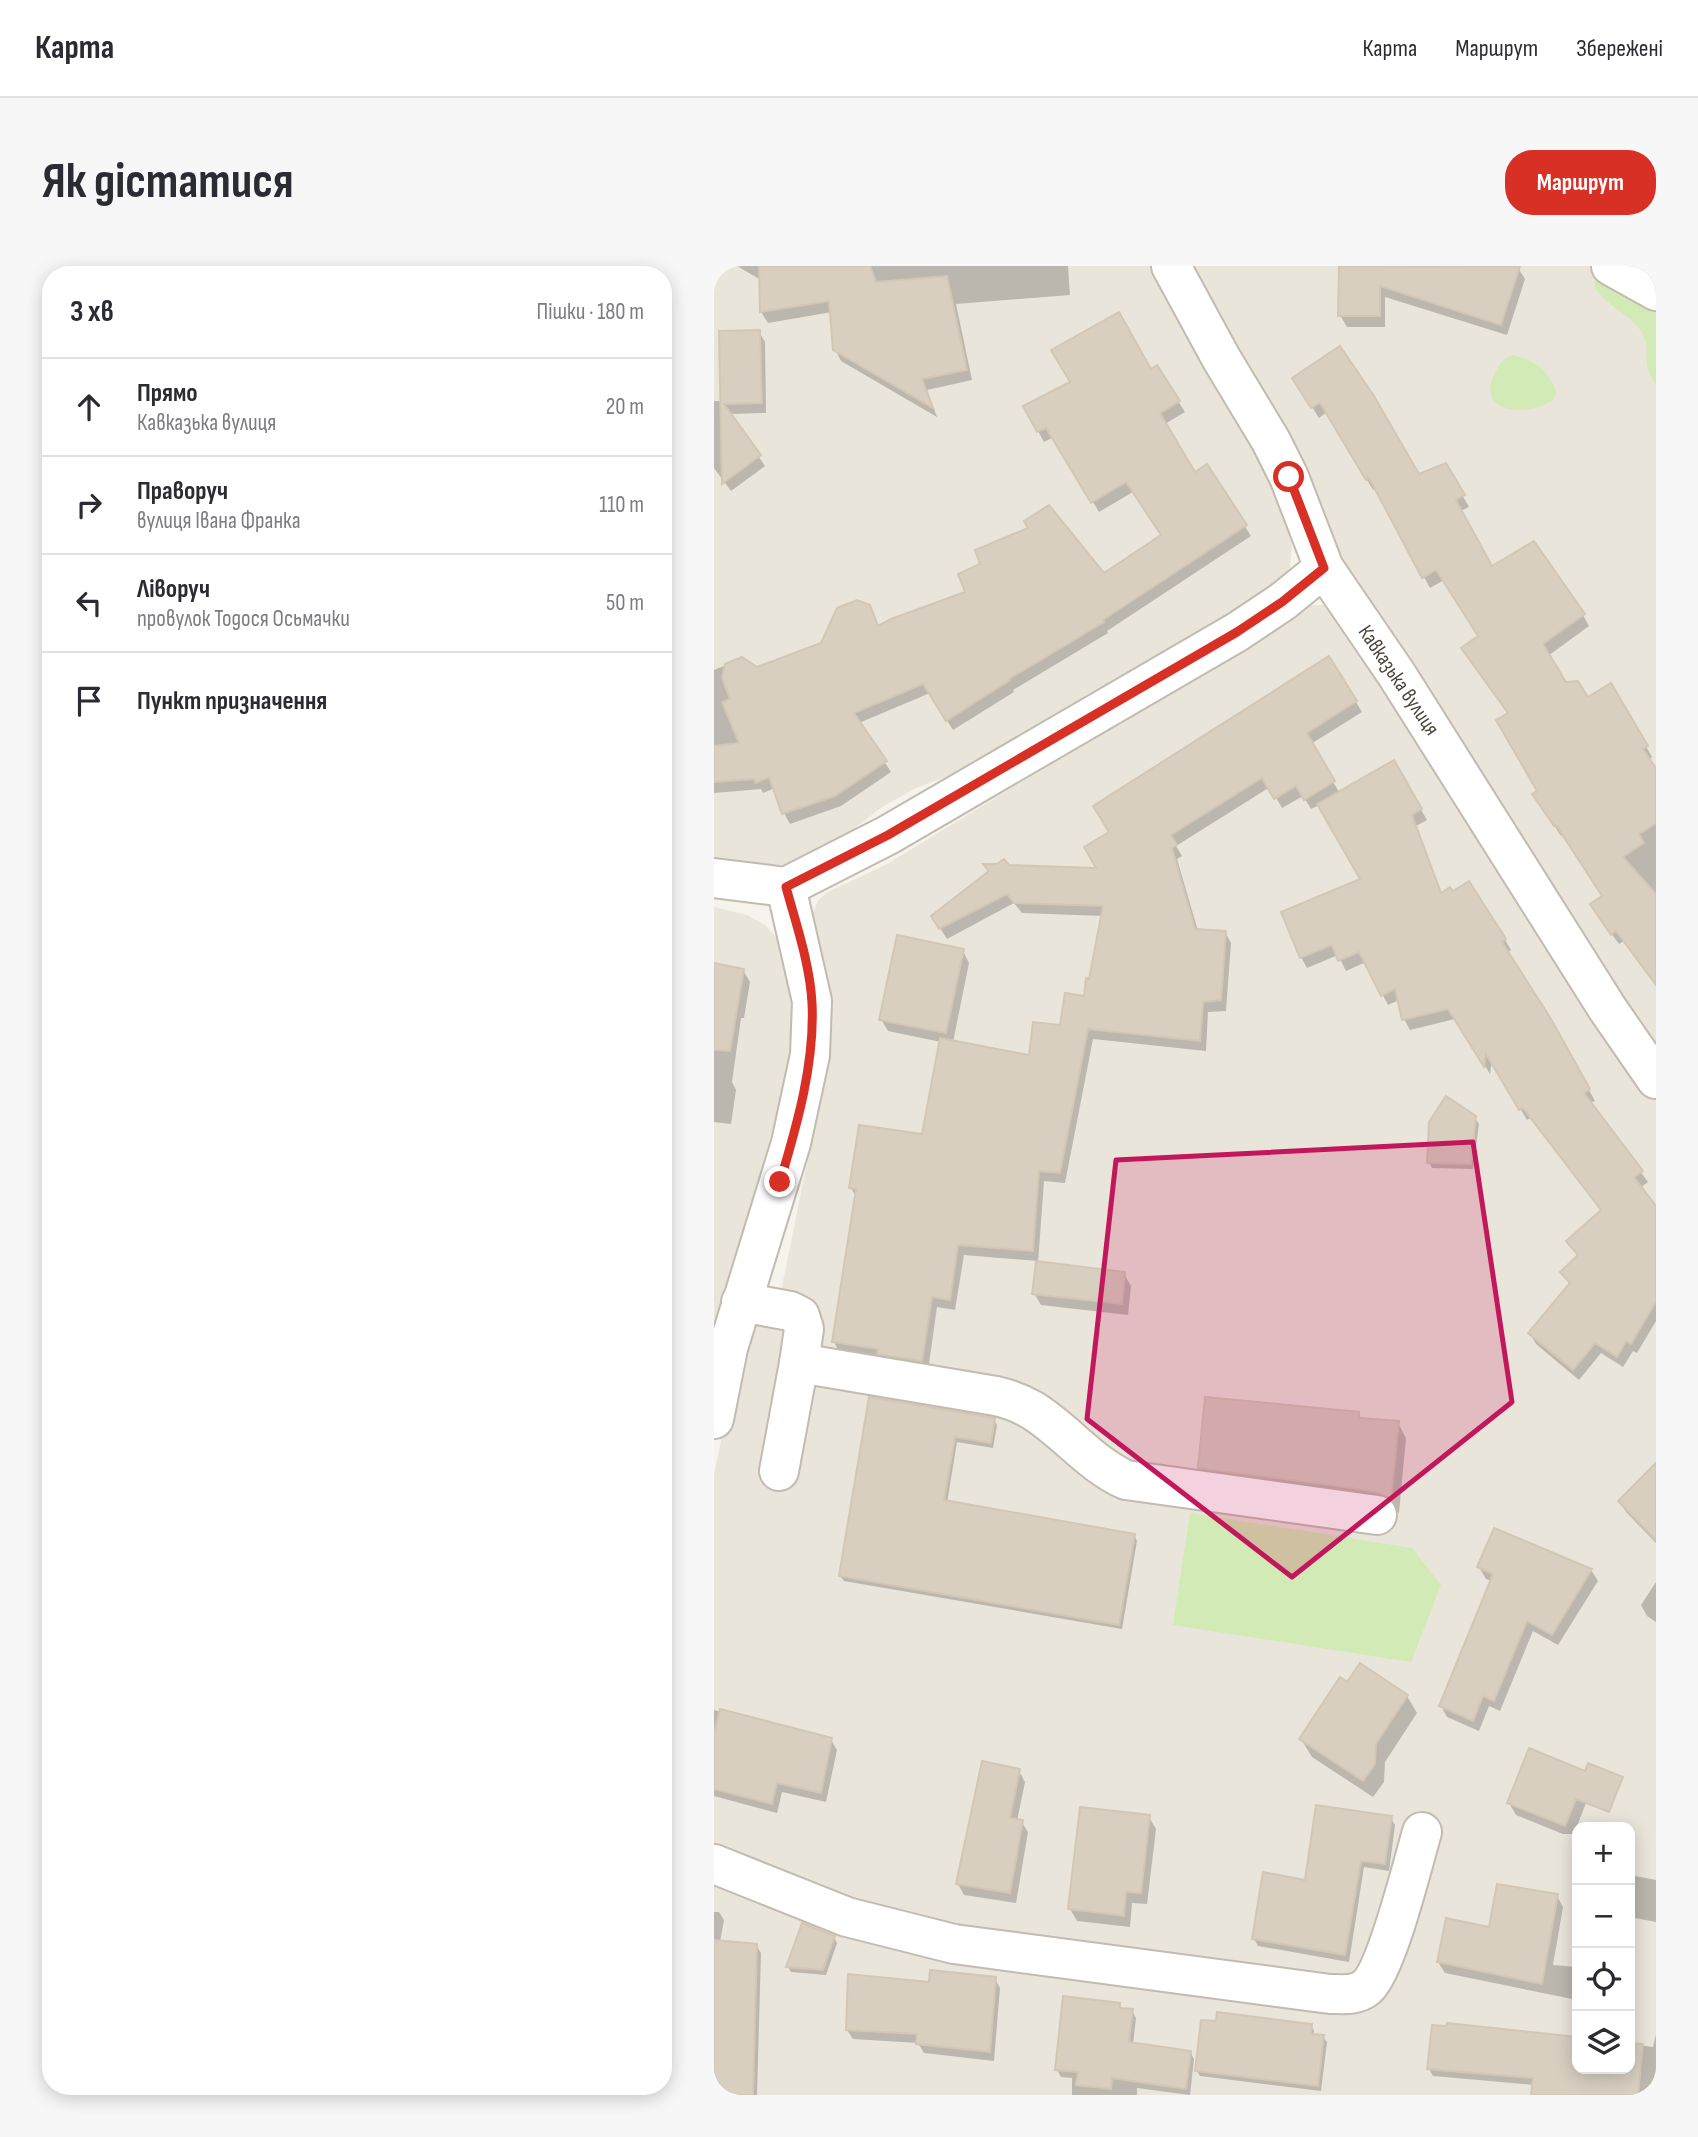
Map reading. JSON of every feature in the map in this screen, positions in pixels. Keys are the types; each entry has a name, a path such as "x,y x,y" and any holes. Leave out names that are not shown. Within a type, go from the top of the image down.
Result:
{"street":[{"name":"Кавказька вулиця","path":"1171,266 1221,358 1271,441 1293,486 1324,568 1397,675 1607,1008 1656,1079"},
{"path":"1611,266 1656,290"},
{"path":"714,878 786,887 888,835 1237,632 1282,602 1324,568"},
{"path":"714,1419 728,1348 791,1143 810,1055 812,1001 786,887"},
{"path":"741,1302 790,1311 800,1316 804,1329 779,1471"},
{"path":"799,1363 996,1395 1015,1401 1034,1411 1111,1473 1126,1480 1377,1515"},
{"path":"714,1864 847,1917 954,1944 1330,1994 1351,1994 1370,1985 1383,1961 1422,1832"}],"highlighted area":[{"path":"1473,1142 1512,1402 1292,1577 1087,1419 1116,1160"}],"shaded area":[{"path":"714,266 1155,266 1271,475 1288,522 1292,546 1290,568 1278,589 978,765 916,788 882,807 842,838 799,862 771,867 714,865"},
{"path":"1187,266 1589,266 1656,302 1656,1055 1339,568"},
{"path":"1311,605 1331,605 1656,1096 1656,2095 714,2095 714,1475 745,1323 774,1326 828,1044 811,917 818,901 826,893 887,864"},
{"path":"714,907 747,915 765,925 776,937 785,956 793,1003 791,1054 786,1079 714,1350"}],"green space":[{"path":"1604,279 1656,309 1656,385 1648,369 1646,344 1641,331 1595,288 1595,282"},
{"path":"1513,355 1534,363 1545,372 1556,392 1554,399 1530,409 1517,410 1496,404 1491,395 1491,384 1500,364"},
{"path":"1190,1513 1412,1548 1441,1585 1411,1662 1173,1625"}],"building":[{"path":"759,266 870,266 876,282 947,276 967,370 922,379 933,408 833,350 829,301 760,312"},
{"path":"1339,266 1520,266 1501,325 1380,286 1380,316 1338,316"},
{"path":"1119,312 1151,369 1157,365 1180,401 1160,413 1195,472 1207,464 1247,525 1103,620 1104,622 1009,679 946,721 923,684 854,713 887,761 835,796 782,814 769,777 756,783 754,779 714,782 714,746 739,743 722,702 730,699 722,678 725,664 742,657 757,667 821,643 837,608 857,600 870,605 878,626 965,592 958,574 980,564 975,550 1028,528 1024,521 1049,505 1104,573 1161,535 1126,482 1091,503 1046,428 1037,432 1023,406 1070,382 1051,350"},
{"path":"760,330 762,403 724,404 761,455 722,484 719,331"},
{"path":"1340,346 1374,396 1419,474 1446,463 1465,495 1456,500 1492,566 1534,541 1585,614 1543,644 1566,682 1578,681 1588,697 1611,683 1648,746 1643,749 1656,768 1656,823 1639,834 1644,843 1623,857 1656,894 1656,985 1616,931 1611,935 1590,904 1602,896 1556,825 1554,826 1532,794 1537,791 1496,720 1508,713 1461,648 1478,636 1436,570 1422,578 1369,478 1366,480 1320,403 1311,408 1292,378"},
{"path":"1329,656 1357,701 1307,733 1335,781 1304,800 1296,786 1274,799 1262,778 1171,835 1177,845 1172,848 1195,929 1226,931 1221,1000 1203,1002 1200,1041 1088,1029 1060,1173 1039,1171 1033,1251 958,1245 950,1300 932,1297 922,1361 877,1354 878,1349 832,1342 856,1189 849,1188 859,1125 922,1134 940,1038 1029,1055 1033,1022 1060,1025 1065,993 1084,996 1103,906 1014,903 1007,894 939,929 931,916 989,871 983,864 997,864 1004,859 1009,865 1096,868 1084,847 1109,832 1093,806"},
{"path":"1394,760 1422,809 1412,815 1441,893 1450,887 1453,891 1469,881 1506,939 1502,942 1551,1019 1590,1089 1584,1093 1643,1171 1634,1177 1656,1206 1656,1301 1631,1344 1626,1341 1617,1357 1595,1343 1573,1370 1528,1333 1570,1283 1560,1272 1578,1255 1566,1241 1601,1210 1523,1108 1519,1110 1486,1054 1484,1067 1448,1009 1402,1020 1395,989 1381,996 1359,952 1338,961 1332,945 1300,958 1281,912 1360,879 1317,804"},
{"path":"897,935 964,949 946,1033 879,1020"},
{"path":"714,963 744,969 730,1051 714,1050"},
{"path":"1446,1096 1476,1116 1471,1164 1427,1163 1429,1122"},
{"path":"1036,1261 1125,1272 1122,1304 1032,1294"},
{"path":"869,1397 995,1418 991,1443 955,1437 944,1500 1135,1534 1119,1625 839,1576"},
{"path":"1205,1397 1359,1412 1359,1418 1399,1421 1391,1499 1380,1493 1352,1488 1198,1468"},
{"path":"1656,1463 1656,1540 1618,1501"},
{"path":"1494,1528 1592,1569 1552,1635 1527,1621 1494,1701 1483,1696 1473,1721 1439,1706 1493,1574 1477,1567"},
{"path":"1360,1663 1408,1695 1376,1744 1375,1764 1363,1781 1299,1739 1340,1677 1347,1682"},
{"path":"720,1709 832,1738 821,1793 777,1783 772,1804 714,1789 714,1734"},
{"path":"1529,1748 1585,1771 1588,1763 1623,1777 1609,1812 1576,1799 1565,1826 1507,1803"},
{"path":"982,1761 1020,1769 1010,1818 1023,1820 1010,1893 956,1884"},
{"path":"1316,1805 1392,1816 1385,1864 1361,1861 1345,1955 1252,1939 1263,1872 1305,1880"},
{"path":"1080,1807 1150,1815 1141,1893 1126,1892 1124,1916 1068,1909"},
{"path":"1497,1884 1558,1894 1542,1984 1437,1962 1446,1918 1489,1927"},
{"path":"802,1923 835,1936 823,1970 786,1967"},
{"path":"714,1940 757,1944 753,2095 714,2095"},
{"path":"930,1970 996,1977 990,2052 916,2044 917,2034 846,2030 848,1974 929,1982"},
{"path":"1063,1996 1120,2003 1120,2008 1133,2009 1129,2042 1191,2051 1186,2089 1112,2078 1111,2089 1076,2085 1078,2072 1055,2070"},
{"path":"1217,2012 1312,2024 1311,2034 1324,2035 1318,2086 1195,2071 1201,2020 1216,2021"},
{"path":"1447,2023 1572,2036 1572,2074 1635,2074 1635,2043 1643,2044 1638,2095 1531,2095 1533,2078 1427,2069 1432,2025 1446,2026"}],"route":[{"path":"780,1182 810,1055 812,1001 786,887 888,835 1237,632 1282,602 1324,568 1289,477"}]}
